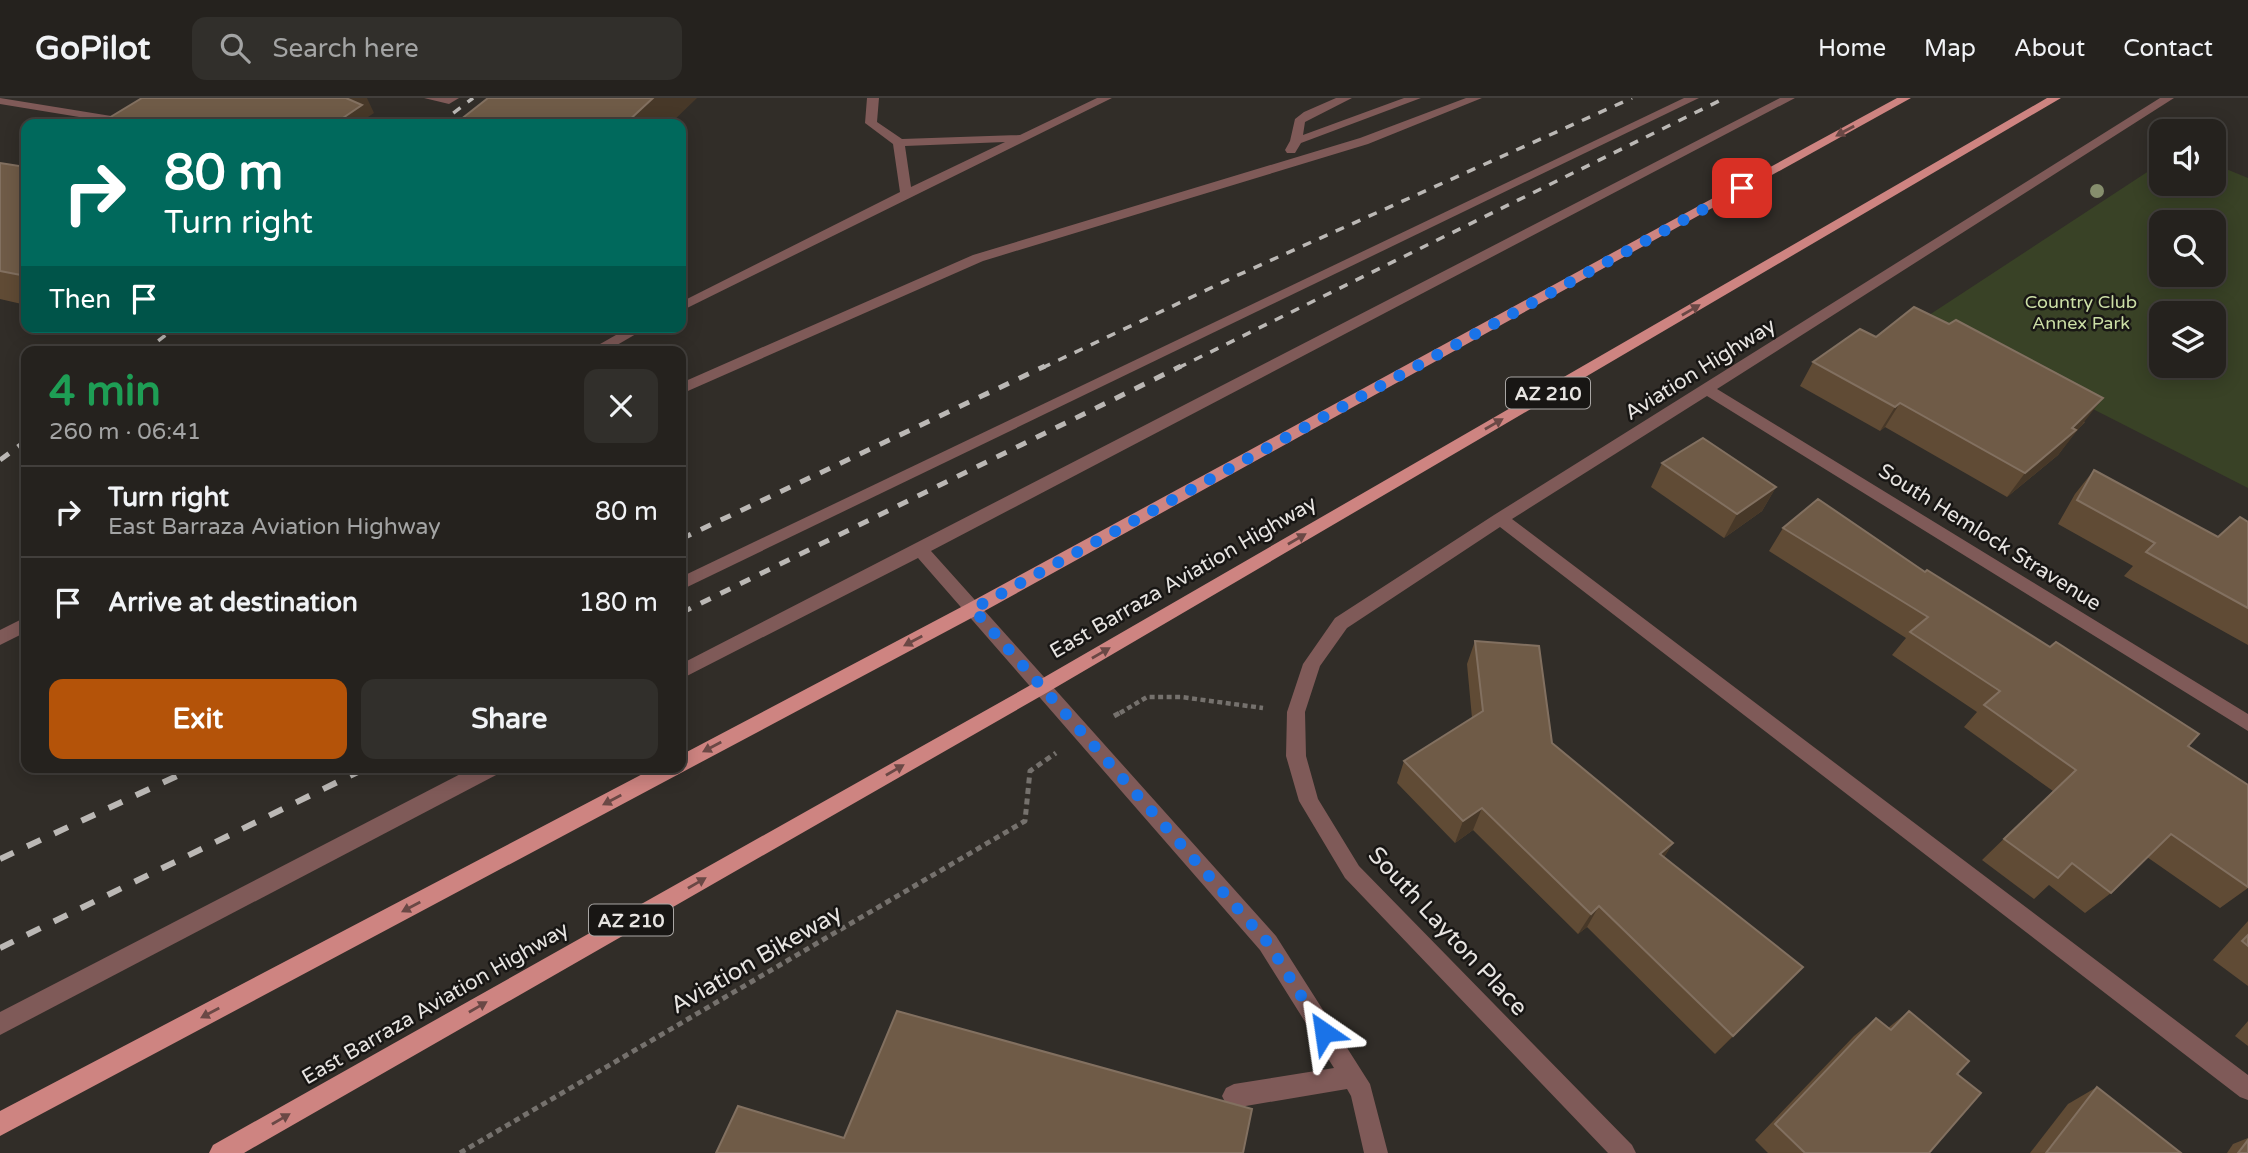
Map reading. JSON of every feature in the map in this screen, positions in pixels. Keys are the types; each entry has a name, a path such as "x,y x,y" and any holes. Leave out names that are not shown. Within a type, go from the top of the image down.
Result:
{"main road":[{"path":"686,761 973,609 1905,98"},
{"name":"East Barraza Aviation Highway","path":"221,1153 1042,687 2055,98"},
{"path":"0,1124 663,773"}],"street":[{"path":"430,98 449,101 453,98"},
{"path":"873,98 871,123 900,143 1021,138"},
{"path":"686,304 1106,98"},
{"path":"1279,167 1296,141 1299,121 1308,114 1346,98"},
{"path":"1296,141 1415,98"},
{"path":"686,387 978,258 1364,141 1476,98"},
{"path":"686,582 1692,98"},
{"path":"686,669 1789,98"},
{"name":"Aviation Highway","path":"1296,712 1312,664 1341,623 1500,519 2168,98"},
{"path":"0,101 111,119"},
{"path":"900,143 906,194"},
{"path":"605,346 629,333"},
{"name":"South Hemlock Stravenue","path":"1708,390 2248,723"},
{"path":"1500,519 2248,1089"},
{"path":"921,550 1268,943 1362,1093 1376,1153"},
{"path":"0,638 21,627"},
{"name":"South Layton Place","path":"1296,712 1296,756 1309,801 1352,872 1624,1153"},
{"path":"0,1024 476,773"},
{"path":"1234,1096 1352,1077"}],"path":[{"path":"1147,697 1181,697 1296,712"},
{"name":"Aviation Bikeway","path":"460,1153 1025,821 1030,771"}],"green space":[{"name":"Country Club Annex Park","path":"2226,169 2248,178 2248,488 1920,321 2149,171 2149,196 2226,196"}],"building":[{"path":"142,98 346,98 362,105 341,119 107,119"},
{"path":"488,98 653,98 630,119 461,119"},
{"path":"0,163 21,166 21,275 0,271"},
{"path":"1914,307 1949,324 1956,320 2103,398 2072,428 2076,430 2025,473 1900,403 1895,407 1813,362 1860,329 1876,337"},
{"path":"1703,438 1776,487 1737,514 1662,463"},
{"path":"2094,470 2218,537 2240,517 2248,522 2248,608 2146,552 2155,543 2077,500"},
{"path":"1818,499 1925,572 1927,570 2050,647 2056,642 2199,734 2188,746 2248,785 2248,887 2171,834 2111,893 2072,863 2058,878 2004,839 2076,770 1984,705 2000,691 1910,632 1928,617 1783,528"},
{"path":"1475,641 1539,646 1552,743 1673,843 1660,854 1803,967 1733,1036 1599,906 1591,914 1482,808 1463,821 1404,761 1483,711"},
{"path":"2248,935 2248,946 2242,941"},
{"path":"897,1011 1252,1109 1243,1153 716,1153 738,1106 844,1138"},
{"path":"1909,1011 1969,1061 1957,1074 1981,1093 1929,1153 1805,1153 1775,1124 1876,1018 1891,1030"},
{"path":"2097,1087 2181,1153 2046,1153"},
{"path":"2248,1140 2248,1153 2238,1153"}],"railway":[{"path":"446,119 473,98"},
{"path":"1042,368 1236,276 1632,98"},
{"path":"1178,368 1725,98"},
{"path":"152,346 168,333"},
{"path":"686,537 1045,366"},
{"path":"686,611 1181,366"},
{"path":"0,460 21,445"},
{"path":"0,859 183,773"},
{"path":"0,948 356,773"}],"route":[{"path":"1324,1032 1268,943 973,609 1742,188"}]}
